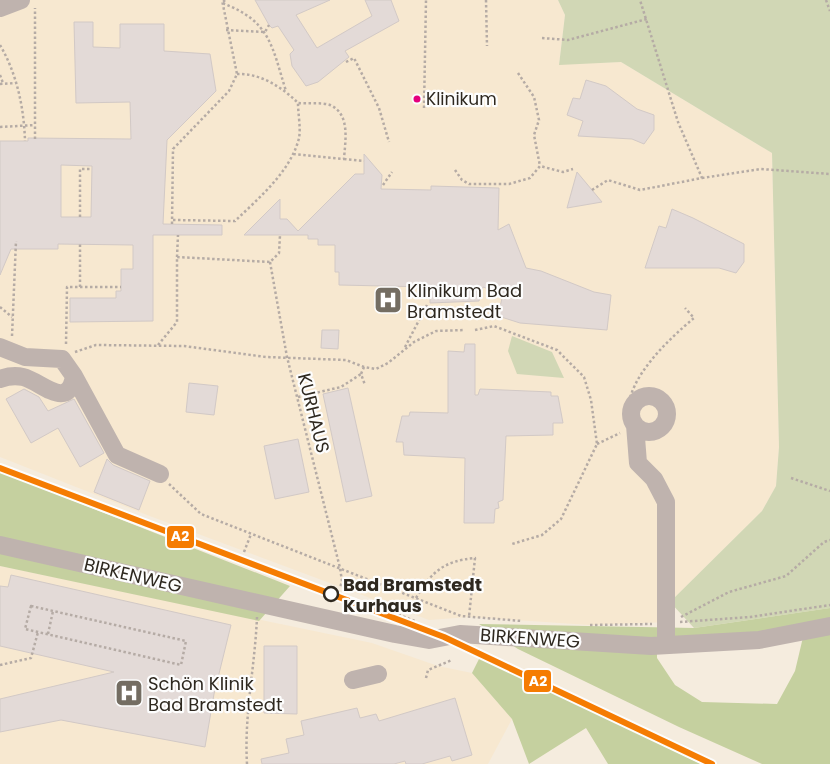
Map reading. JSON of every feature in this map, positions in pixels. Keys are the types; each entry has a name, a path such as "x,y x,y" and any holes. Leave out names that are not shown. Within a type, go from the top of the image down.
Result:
{"street":[{"path":"0,8 21,0"},
{"path":"6,350 25,357 64,358 118,455 160,474"},
{"path":"0,379 11,375 23,376 36,381 51,392 59,394 67,391 73,384 74,376"},
{"path":"630,423 638,463 654,479 666,502 666,645"},
{"name":"BIRKENWEG","path":"0,545 428,640 460,634 666,645 759,640 830,626"},
{"path":"353,680 378,674"}],"path":[{"path":"34,138 36,125 35,0"},
{"path":"424,108 426,0"},
{"path":"486,0 487,46"},
{"path":"640,0 678,122 702,178"},
{"path":"826,0 830,11"},
{"path":"172,224 173,149 229,91 237,74 226,30 223,1"},
{"path":"223,1 239,9 268,35 286,91"},
{"path":"542,38 568,40 647,19"},
{"path":"265,32 269,25"},
{"path":"226,30 265,32"},
{"path":"0,45 17,82 25,125 25,141"},
{"path":"346,62 354,58 379,108 389,142"},
{"path":"237,74 251,73 286,91 298,103 330,105 340,113 346,128 344,159"},
{"path":"518,73 534,97 539,120 534,134 540,166"},
{"path":"0,75 2,84 17,82"},
{"path":"173,220 235,221 272,183 293,154 300,137 298,103"},
{"path":"0,127 36,125"},
{"path":"293,154 364,161"},
{"path":"540,166 563,172 573,169"},
{"path":"455,170 462,180 469,184 509,184 530,178 540,166"},
{"path":"80,217 80,169 92,169"},
{"path":"592,190 608,180 640,190 761,169 830,174"},
{"path":"383,185 392,172"},
{"path":"158,345 177,322 178,235"},
{"path":"178,257 270,262 279,253 280,235"},
{"path":"6,350 12,317 16,241"},
{"path":"80,244 80,287"},
{"name":"KURHAUS","path":"270,262 287,356 340,568 342,581 340,588"},
{"path":"64,358 67,287 121,287"},
{"path":"405,348 427,305"},
{"path":"0,307 12,317"},
{"path":"512,544 542,535 561,518 597,444 630,423 628,406 640,376 668,341 694,318 685,308"},
{"path":"475,330 494,326 557,350 584,377 591,400 597,444"},
{"path":"64,358 78,349 96,345 158,345 184,346 266,357 287,356 346,360 364,367 376,369 388,363 405,348 436,331 465,330"},
{"path":"298,397 341,386 361,374 364,367"},
{"path":"361,374 365,385"},
{"path":"160,474 191,507 201,514 251,534 461,616 529,621"},
{"path":"791,478 830,491"},
{"path":"244,552 251,534"},
{"path":"679,618 729,592 786,576 824,542 830,540"},
{"path":"416,598 427,578 446,564 475,558 470,617"},
{"path":"247,764 247,723 256,658 259,604"},
{"path":"670,622 750,617 830,605"},
{"path":"31,606 186,641 181,665 38,632 26,629 31,606"},
{"path":"390,610 416,621"},
{"path":"48,634 53,611"},
{"path":"453,618 461,616"},
{"path":"582,624 654,624"},
{"path":"0,666 31,658 38,632"},
{"path":"426,678 428,670 452,660"}],"shaded area":[{"name":"Klinikum Bad Bramstedt","path":"21,0 558,0 565,15 559,64 621,62 772,153 779,447 776,486 762,511 670,602 670,622 589,625 469,617 429,620 147,515 0,457 0,8"},
{"name":"Schön Klinik Bad Bramstedt","path":"0,566 372,643 438,666 472,673 512,719 488,764 0,764"}],"green space":[{"path":"558,0 830,0 830,608 694,628 670,602 762,511 776,486 779,447 772,153 621,62 559,65 565,15"},
{"path":"512,336 552,352 564,378 517,374 508,351"},
{"path":"0,472 290,586 259,621 0,566"},
{"path":"830,608 830,764 762,764 679,727 518,649 479,624 694,628","holes":["804,633 795,671 777,704 702,702 675,685 657,658 657,646"]},
{"path":"480,657 701,764 608,764 586,728 529,764 512,719 472,673"}],"building":[{"path":"255,0 330,0 296,15 317,48 372,16 365,0 391,0 399,21 345,51 349,57 318,82 306,86 292,66 290,54 294,50 278,26 272,28 269,25"},
{"path":"74,22 93,22 93,47 120,48 120,24 164,24 164,51 210,54 216,91 167,140 163,224 222,225 222,235 153,235 153,321 70,322 70,298 116,298 116,291 121,291 121,269 133,269 133,245 58,244 58,249 11,249 0,275 0,141 28,141 28,138 131,139 130,102 76,103","holes":["61,165 92,166 91,217 61,217"]},
{"path":"586,80 606,86 637,109 654,115 654,130 644,144 632,139 578,136 583,121 567,115 573,98 580,99"},
{"path":"364,154 382,175 381,189 431,190 431,186 499,188 498,230 509,224 526,268 541,271 594,292 611,295 607,330 520,323 498,316 503,294 483,287 479,301 430,303 430,287 339,285 339,272 335,272 335,245 318,245 318,239 308,239 308,235 244,235 280,199 280,219 287,219 298,231 355,174 364,174"},
{"path":"577,172 602,202 567,208"},
{"path":"672,209 744,244 744,262 736,273 719,268 645,268 659,226 666,228"},
{"path":"322,330 339,330 338,349 321,348"},
{"path":"465,344 475,344 475,395 478,395 480,389 551,392 551,396 558,396 563,423 553,423 553,435 506,436 503,500 498,502 499,508 495,509 494,523 464,523 465,458 404,455 403,442 396,442 402,416 409,416 410,412 448,413 448,351 464,352"},
{"path":"189,383 218,386 214,415 186,412"},
{"path":"348,388 372,496 346,502 323,394"},
{"path":"24,389 39,397 48,411 74,399 104,453 80,467 58,428 31,443 6,399"},
{"path":"298,439 309,492 275,499 264,446"},
{"path":"107,459 113,465 150,481 139,510 94,492"},
{"path":"11,575 231,625 214,694 205,747 61,720 0,732 0,699 114,672 0,646 0,586 8,587"},
{"path":"264,646 297,646 297,714 264,713"},
{"path":"455,698 472,755 452,761 450,756 422,764 406,764 405,761 394,764 262,764 261,759 289,753 286,739 304,735 301,721 357,708 360,718 376,714 379,721"}],"transit line":[{"name":"A2","path":"0,468 444,637 712,764"}],"place":[{"name":"Klinikum","path":"417,99"},
{"name":"Klinikum Bad Bramstedt","path":"388,300"},
{"name":"Bad Bramstedt Kurhaus","path":"331,594"},
{"name":"Schön Klinik Bad Bramstedt","path":"129,693"}]}
